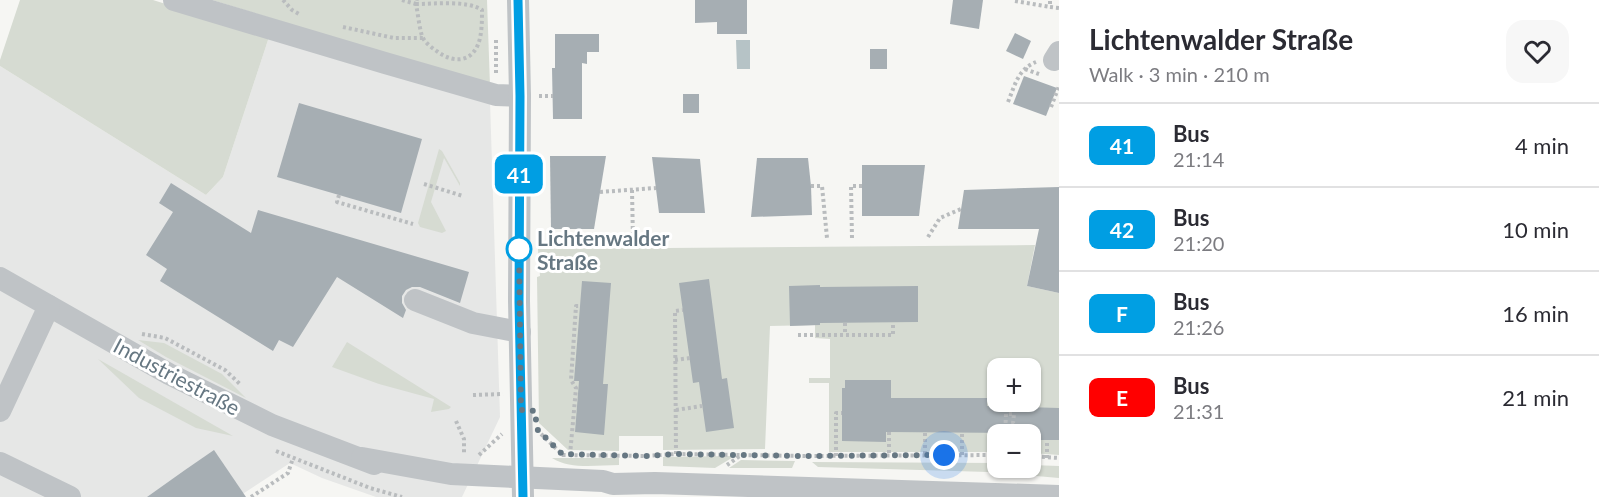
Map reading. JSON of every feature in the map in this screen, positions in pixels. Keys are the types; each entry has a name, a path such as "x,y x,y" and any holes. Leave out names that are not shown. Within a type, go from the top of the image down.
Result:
{"street":[{"path":"174,0 496,95 520,96"},
{"path":"518,0 523,488 604,489 614,484 655,483 697,491 1059,496"},
{"name":"Industriestraße","path":"0,278 169,374 261,420 362,458 523,488"},
{"path":"415,300 473,323 520,332"},
{"path":"0,411 49,306"},
{"path":"0,463 70,497"}],"path":[{"path":"283,0 292,10 303,16"},
{"path":"402,0 477,6 482,10 481,36 472,53 466,58 451,60 431,47 423,38 417,2"},
{"path":"1015,1 1050,4 1059,8"},
{"path":"333,24 394,38 423,38"},
{"path":"1008,102 1019,74 1033,63 1056,56"},
{"path":"1051,107 1059,86"},
{"path":"424,184 463,196"},
{"path":"811,186 822,186 827,238"},
{"path":"852,237 851,186 862,186"},
{"path":"600,192 656,188"},
{"path":"632,189 633,240"},
{"path":"339,195 337,202 413,224"},
{"path":"928,237 940,218 962,209"},
{"path":"570,455 576,406 576,388 571,380 576,306 580,306"},
{"path":"676,454 675,311 683,310"},
{"path":"845,323 845,335"},
{"path":"798,335 893,335 893,323"},
{"path":"137,333 165,338 225,370 246,390"},
{"path":"675,360 690,358"},
{"path":"473,394 521,394"},
{"path":"676,410 702,406"},
{"path":"836,456 836,413 842,413"},
{"path":"1006,424 1006,414 1014,414 1013,423 1016,423"},
{"path":"456,421 465,440 464,459 478,455 506,430"},
{"path":"537,429 562,454 570,455 987,455"},
{"path":"889,432 889,456"},
{"path":"925,433 925,455"},
{"path":"962,433 962,455"},
{"path":"1047,440 1047,458"},
{"path":"1041,457 1059,458"},
{"path":"250,497 288,473 293,458"}],"shaded area":[{"path":"20,0 153,0 269,37 223,177 206,195 0,66"},
{"path":"212,0 487,0 490,86"},
{"path":"269,37 490,101 500,417 462,497 376,497 322,478 290,463 238,497 0,497 0,66 206,195 223,177"},
{"path":"736,40 750,40 750,69 737,69"},
{"path":"439,149 460,183 460,186 444,158 431,202 446,231 442,233 420,227 418,223"},
{"path":"1035,245 1027,286 1059,293 1059,455 1041,454 1041,424 987,424 987,452 829,452 829,383 809,383 809,378 830,378 830,339 815,338 815,325 770,326 765,449 663,450 663,436 619,436 619,451 568,450 539,423 537,277 540,276 538,249"},
{"path":"138,340 164,343 222,374 246,398 166,357"},
{"path":"347,342 451,407 431,412 434,399 379,384 332,367"},
{"path":"98,359 233,436 196,428 139,398"},
{"path":"735,456 715,468 663,466 663,457"},
{"path":"552,458 619,458 619,465 576,465 559,462"},
{"path":"741,460 795,461 792,468 729,468"},
{"path":"812,462 987,463 987,472 818,467"},
{"path":"1041,465 1059,466 1059,478 1041,476"}],"building":[{"path":"695,0 747,0 747,34 717,34 717,22 695,23"},
{"path":"953,0 983,0 979,29 950,24"},
{"path":"1015,33 1031,41 1023,59 1006,51"},
{"path":"555,34 599,34 599,52 587,52 587,64 582,63 582,119 553,119 552,68 555,68"},
{"path":"870,49 887,49 887,69 870,69"},
{"path":"1024,76 1057,88 1046,116 1013,104"},
{"path":"683,94 699,94 699,113 683,113"},
{"path":"299,103 422,139 401,213 277,177"},
{"path":"550,156 606,156 594,229 551,229"},
{"path":"652,157 700,159 705,213 659,213"},
{"path":"757,158 808,158 812,215 751,217"},
{"path":"862,165 925,165 919,216 862,216"},
{"path":"171,183 251,233 258,210 469,272 460,303 420,287 412,287 402,296 402,303 406,310 403,318 337,277 293,347 279,340 273,351 160,281 167,269 146,255 173,212 159,203"},
{"path":"1059,187 1059,293 1027,286 1039,229 958,229 964,190"},
{"path":"709,279 722,379 727,378 734,428 706,432 699,382 693,383 679,283"},
{"path":"582,281 611,283 603,384 608,384 604,435 575,432 579,381 574,381"},
{"path":"820,285 820,287 918,286 918,322 820,323 820,325 790,326 789,286"},
{"path":"845,380 891,380 891,398 987,398 987,412 1041,412 1041,408 1059,408 1059,440 1041,440 1041,424 987,424 987,433 886,432 886,442 842,441 842,388 845,388"},
{"path":"214,450 246,497 147,497 185,470"}],"bus line":[{"name":"41","path":"518,0 519,302 523,497"}],"place":[{"name":"Lichtenwalder Straße","path":"519,249"}],"route":[{"path":"519,249 521,410 535,411 537,429 562,454 586,456 944,455"}]}
